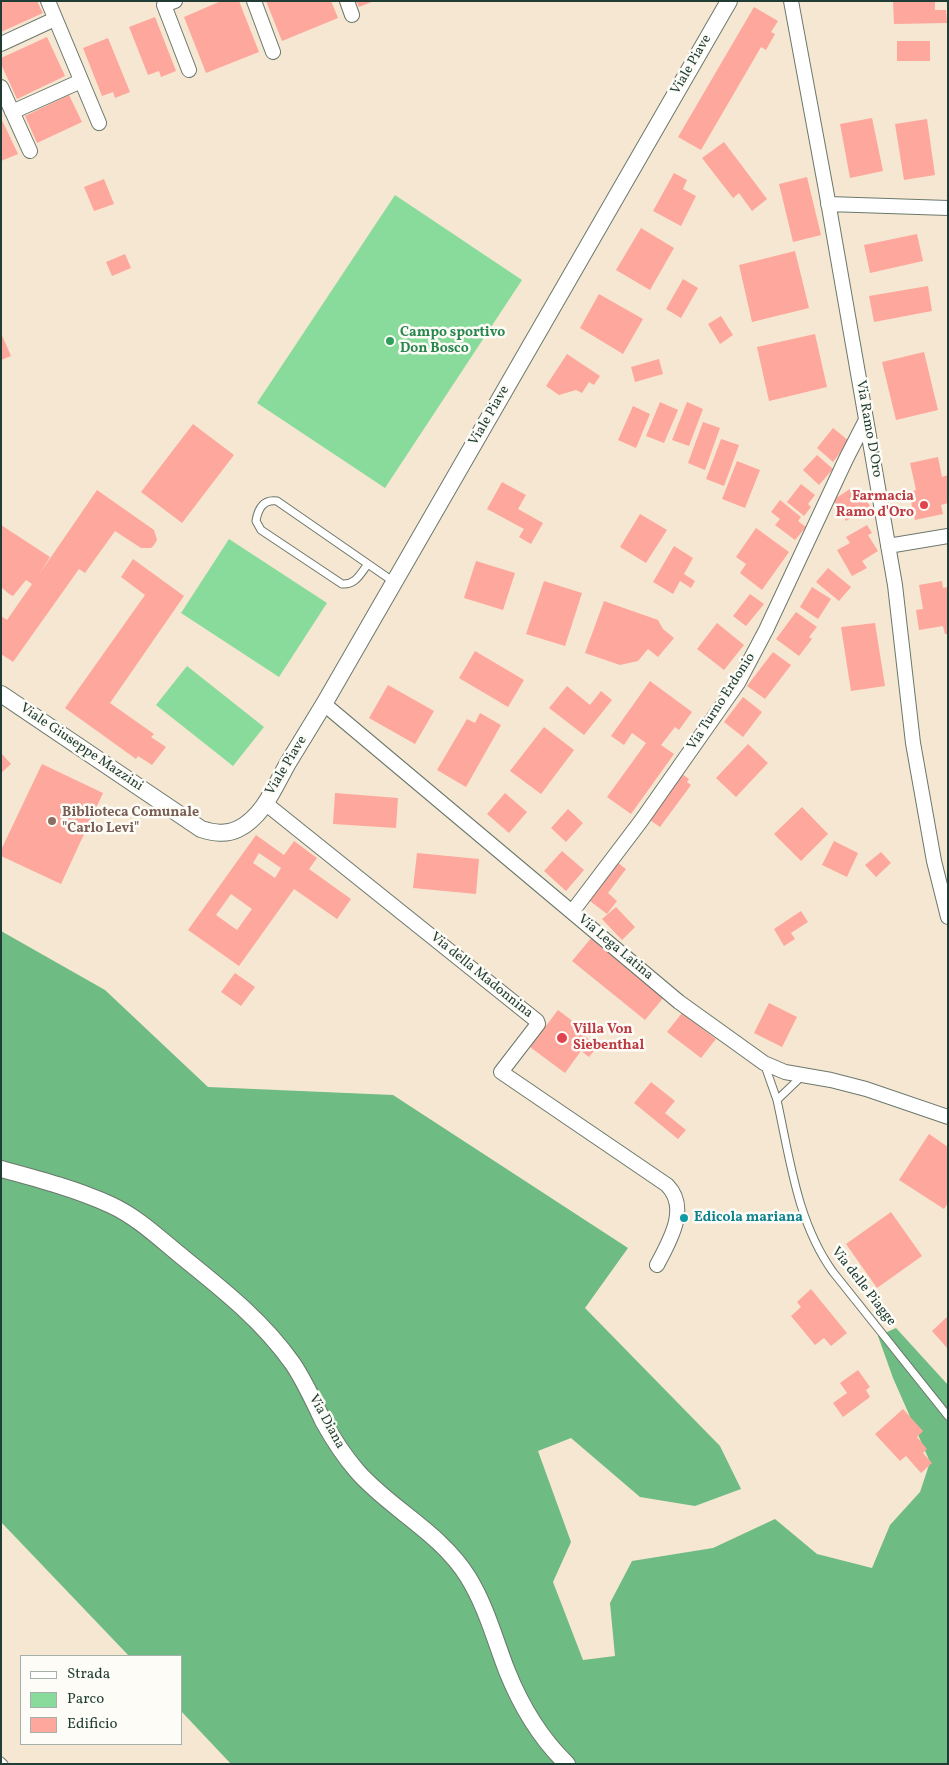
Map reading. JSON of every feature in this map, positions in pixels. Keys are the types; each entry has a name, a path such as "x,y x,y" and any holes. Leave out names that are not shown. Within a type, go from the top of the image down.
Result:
{"street":[{"path":"48,1 99,123"},
{"path":"175,1 164,5 189,70"},
{"path":"254,1 273,52"},
{"path":"347,1 352,15"},
{"name":"Viale Piave","path":"244,826 264,804 324,704 729,1"},
{"name":"Via Ramo D'Oro","path":"790,1 895,585 913,743 934,861 944,886 948,917"},
{"path":"1,44 56,19"},
{"path":"12,112 81,81"},
{"path":"1,87 30,151"},
{"path":"828,204 948,208"},
{"name":"Via Turno Erdonio","path":"572,912 640,821 738,683 779,604 866,420"},
{"path":"888,546 948,536"},
{"name":"Viale Giuseppe Mazzini","path":"1,694 190,823 212,833 228,832 244,826"},
{"name":"Via Lega Latina","path":"324,704 679,1002 764,1063 785,1072 866,1089 948,1117"},
{"name":"Via della Madonnina","path":"264,804 537,1021 538,1024 501,1072 666,1185 676,1198 678,1212 670,1238 656,1265"},
{"name":"Via Diana","path":"1,1169 92,1198 122,1211 151,1231 194,1266 262,1325 295,1366 329,1431 356,1470 450,1553 463,1570 481,1604 521,1703 538,1732 567,1764"}],"lane":[{"path":"368,564 355,581 351,584 342,584 261,530 256,521 257,511 271,500 277,502 368,564 394,582"},
{"name":"Via delle Piagge","path":"764,1063 777,1100 800,1205 819,1251 948,1416"},
{"path":"777,1100 803,1075"}],"green space":[{"name":"Campo sportivo Don Bosco","path":"395,195 522,280 385,488 257,403"},
{"path":"229,539 327,603 279,677 181,613"},
{"path":"187,666 264,727 233,766 156,705"},
{"path":"1,931 105,990 208,1087 393,1095 628,1248 585,1308 720,1446 741,1489 695,1506 640,1497 571,1438 538,1451 571,1542 553,1582 583,1660 615,1656 610,1603 632,1561 713,1548 775,1519 817,1554 872,1568 890,1525 920,1492 930,1462 893,1378 878,1336 896,1328 948,1385 948,1764 231,1764 182,1712 182,1655 128,1655 1,1522"}],"building":[{"path":"1,1 37,1 43,13 1,32"},
{"path":"221,1 239,1 259,52 206,73 184,17"},
{"path":"266,1 331,1 338,18 282,41"},
{"path":"356,1 374,1 359,7"},
{"path":"893,1 935,1 935,10 946,10 947,23 894,24"},
{"path":"754,7 778,21 771,32 775,34 766,50 761,47 701,150 678,137"},
{"path":"155,17 176,71 161,77 159,71 148,75 129,27"},
{"path":"47,37 65,76 17,99 1,64 1,58"},
{"path":"108,38 130,92 115,98 113,92 102,96 83,48"},
{"path":"897,41 930,41 930,61 897,61"},
{"path":"69,95 82,122 37,143 25,116"},
{"path":"1,118 18,154 1,161"},
{"path":"872,118 883,171 850,178 840,124"},
{"path":"927,119 935,175 904,180 895,124"},
{"path":"724,142 767,199 752,211 739,193 733,198 702,158"},
{"path":"674,173 687,180 683,189 696,196 681,226 653,211"},
{"path":"807,177 821,235 793,242 779,184"},
{"path":"104,179 114,204 94,211 84,187"},
{"path":"641,228 674,248 650,290 616,270"},
{"path":"917,234 923,261 870,273 864,245"},
{"path":"795,251 809,308 752,322 739,265"},
{"path":"125,254 131,268 112,276 106,262"},
{"path":"683,279 698,288 681,318 666,309"},
{"path":"928,286 932,311 874,322 869,296"},
{"path":"599,294 643,319 623,354 580,328"},
{"path":"721,316 733,335 720,344 708,324"},
{"path":"1,333 11,356 1,360"},
{"path":"815,334 827,387 769,401 757,347"},
{"path":"924,352 938,410 896,420 882,362"},
{"path":"567,354 600,376 594,385 589,382 582,393 576,390 559,395 546,386"},
{"path":"659,359 663,374 635,382 631,367"},
{"path":"660,402 678,410 664,443 646,436"},
{"path":"687,402 703,409 689,446 672,440"},
{"path":"633,406 650,414 636,448 618,440"},
{"path":"703,422 720,428 705,470 688,463"},
{"path":"193,424 234,455 182,523 141,492"},
{"path":"833,428 849,441 833,462 817,448"},
{"path":"721,439 739,445 724,486 706,479"},
{"path":"817,455 833,469 819,485 803,470"},
{"path":"938,457 942,477 948,475 948,503 941,505 943,514 915,520 909,492 916,490 910,463"},
{"path":"737,461 760,470 745,508 722,499"},
{"path":"502,482 526,495 518,509 543,523 531,544 519,537 524,529 487,509"},
{"path":"801,484 815,495 808,504 811,507 804,516 787,502"},
{"path":"850,489 857,499 863,495 870,506 846,521 833,500"},
{"path":"97,490 154,530 157,540 151,548 141,548 115,531 85,573 79,569 13,662 1,654 1,616 7,620 32,584 26,580 13,596 1,587 1,525 50,557 38,576"},
{"path":"780,500 801,517 798,521 806,527 795,540 775,525 780,519 771,512"},
{"path":"640,514 667,530 646,563 620,547"},
{"path":"867,525 872,533 868,535 878,551 862,561 867,568 852,576 837,550 850,543 846,537"},
{"path":"756,528 789,552 762,590 740,573 746,564 736,557"},
{"path":"674,546 693,558 684,574 695,581 691,588 680,581 673,594 653,582"},
{"path":"133,559 184,596 110,703 154,734 151,737 166,747 152,765 138,756 136,759 65,708 145,595 121,577"},
{"path":"476,561 515,573 503,610 464,598"},
{"path":"828,568 851,587 839,601 816,582"},
{"path":"544,581 582,593 565,646 526,634"},
{"path":"942,581 943,588 948,587 948,634 945,634 943,626 919,630 916,610 923,609 919,585"},
{"path":"812,587 831,599 818,619 800,607"},
{"path":"750,594 764,604 746,626 733,616"},
{"path":"604,601 658,620 663,629 674,638 658,657 648,649 638,661 620,665 585,653"},
{"path":"796,612 817,627 809,637 812,639 799,656 776,639"},
{"path":"717,623 744,645 724,670 697,649"},
{"path":"875,623 885,686 851,691 841,627"},
{"path":"475,651 524,680 508,707 459,678"},
{"path":"773,652 791,665 765,699 747,686"},
{"path":"650,681 692,712 679,730 675,727 661,745 674,754 631,814 607,797 646,743 632,733 624,745 611,736"},
{"path":"388,685 434,711 415,744 369,718"},
{"path":"567,686 590,705 601,691 612,700 584,735 549,708"},
{"path":"743,697 762,712 743,737 724,722"},
{"path":"480,713 501,725 466,787 437,770 467,719 475,723"},
{"path":"544,727 574,750 541,794 510,771"},
{"path":"748,744 768,763 736,797 716,778"},
{"path":"1,753 11,764 1,773"},
{"name":"Biblioteca Comunale \"Carlo Levi\"","path":"42,764 103,793 61,884 1,856 1,850"},
{"path":"679,772 689,779 687,782 691,785 660,827 647,818"},
{"path":"335,793 398,798 396,828 333,824"},
{"path":"505,793 527,812 509,833 487,814"},
{"path":"802,807 828,834 801,861 774,834"},
{"path":"568,809 583,823 566,842 551,828"},
{"path":"256,835 284,855 294,841 317,858 309,869 351,899 337,919 294,889 239,966 188,930","holes":["259,853 281,868 275,878 253,863","231,894 252,909 237,930 216,915"]},
{"path":"834,841 858,853 847,877 822,865"},
{"path":"562,851 584,870 566,891 544,871"},
{"path":"881,852 891,863 876,877 865,865"},
{"path":"417,853 479,859 476,894 413,888"},
{"path":"614,860 626,869 608,893 617,901 607,914 586,898"},
{"path":"616,907 635,927 622,940 602,919"},
{"path":"801,911 808,922 791,933 795,939 784,946 774,929"},
{"path":"592,937 664,997 645,1020 572,961"},
{"path":"235,973 255,987 241,1006 221,992"},
{"path":"769,1003 797,1017 782,1047 754,1033"},
{"name":"Villa Von Siebenthal","path":"558,1010 579,1026 576,1030 598,1046 589,1057 581,1051 565,1073 530,1047"},
{"path":"682,1013 716,1039 701,1058 667,1032"},
{"path":"651,1082 675,1101 665,1113 686,1130 678,1139 634,1103"},
{"path":"929,1134 948,1147 948,1203 944,1209 899,1180"},
{"name":"Edicola mariana","path":"683,1212 689,1215 686,1224 679,1222"},
{"path":"891,1212 922,1256 877,1288 846,1244"},
{"path":"811,1289 847,1333 831,1346 824,1338 815,1345 791,1316 801,1307 797,1302"},
{"path":"948,1316 948,1349 932,1331"},
{"path":"858,1370 870,1387 866,1390 870,1397 843,1417 833,1403 847,1393 840,1383"},
{"path":"903,1409 923,1431 917,1437 927,1449 923,1453 932,1463 921,1473 906,1456 900,1461 875,1434"}],"place":[{"name":"Campo sportivo Don Bosco","path":"390,341"},
{"name":"Farmacia Ramo d'Oro","path":"924,505"},
{"name":"Biblioteca Comunale \"Carlo Levi\"","path":"52,821"},
{"name":"Villa Von Siebenthal","path":"562,1038"},
{"name":"Edicola mariana","path":"684,1218"}]}
